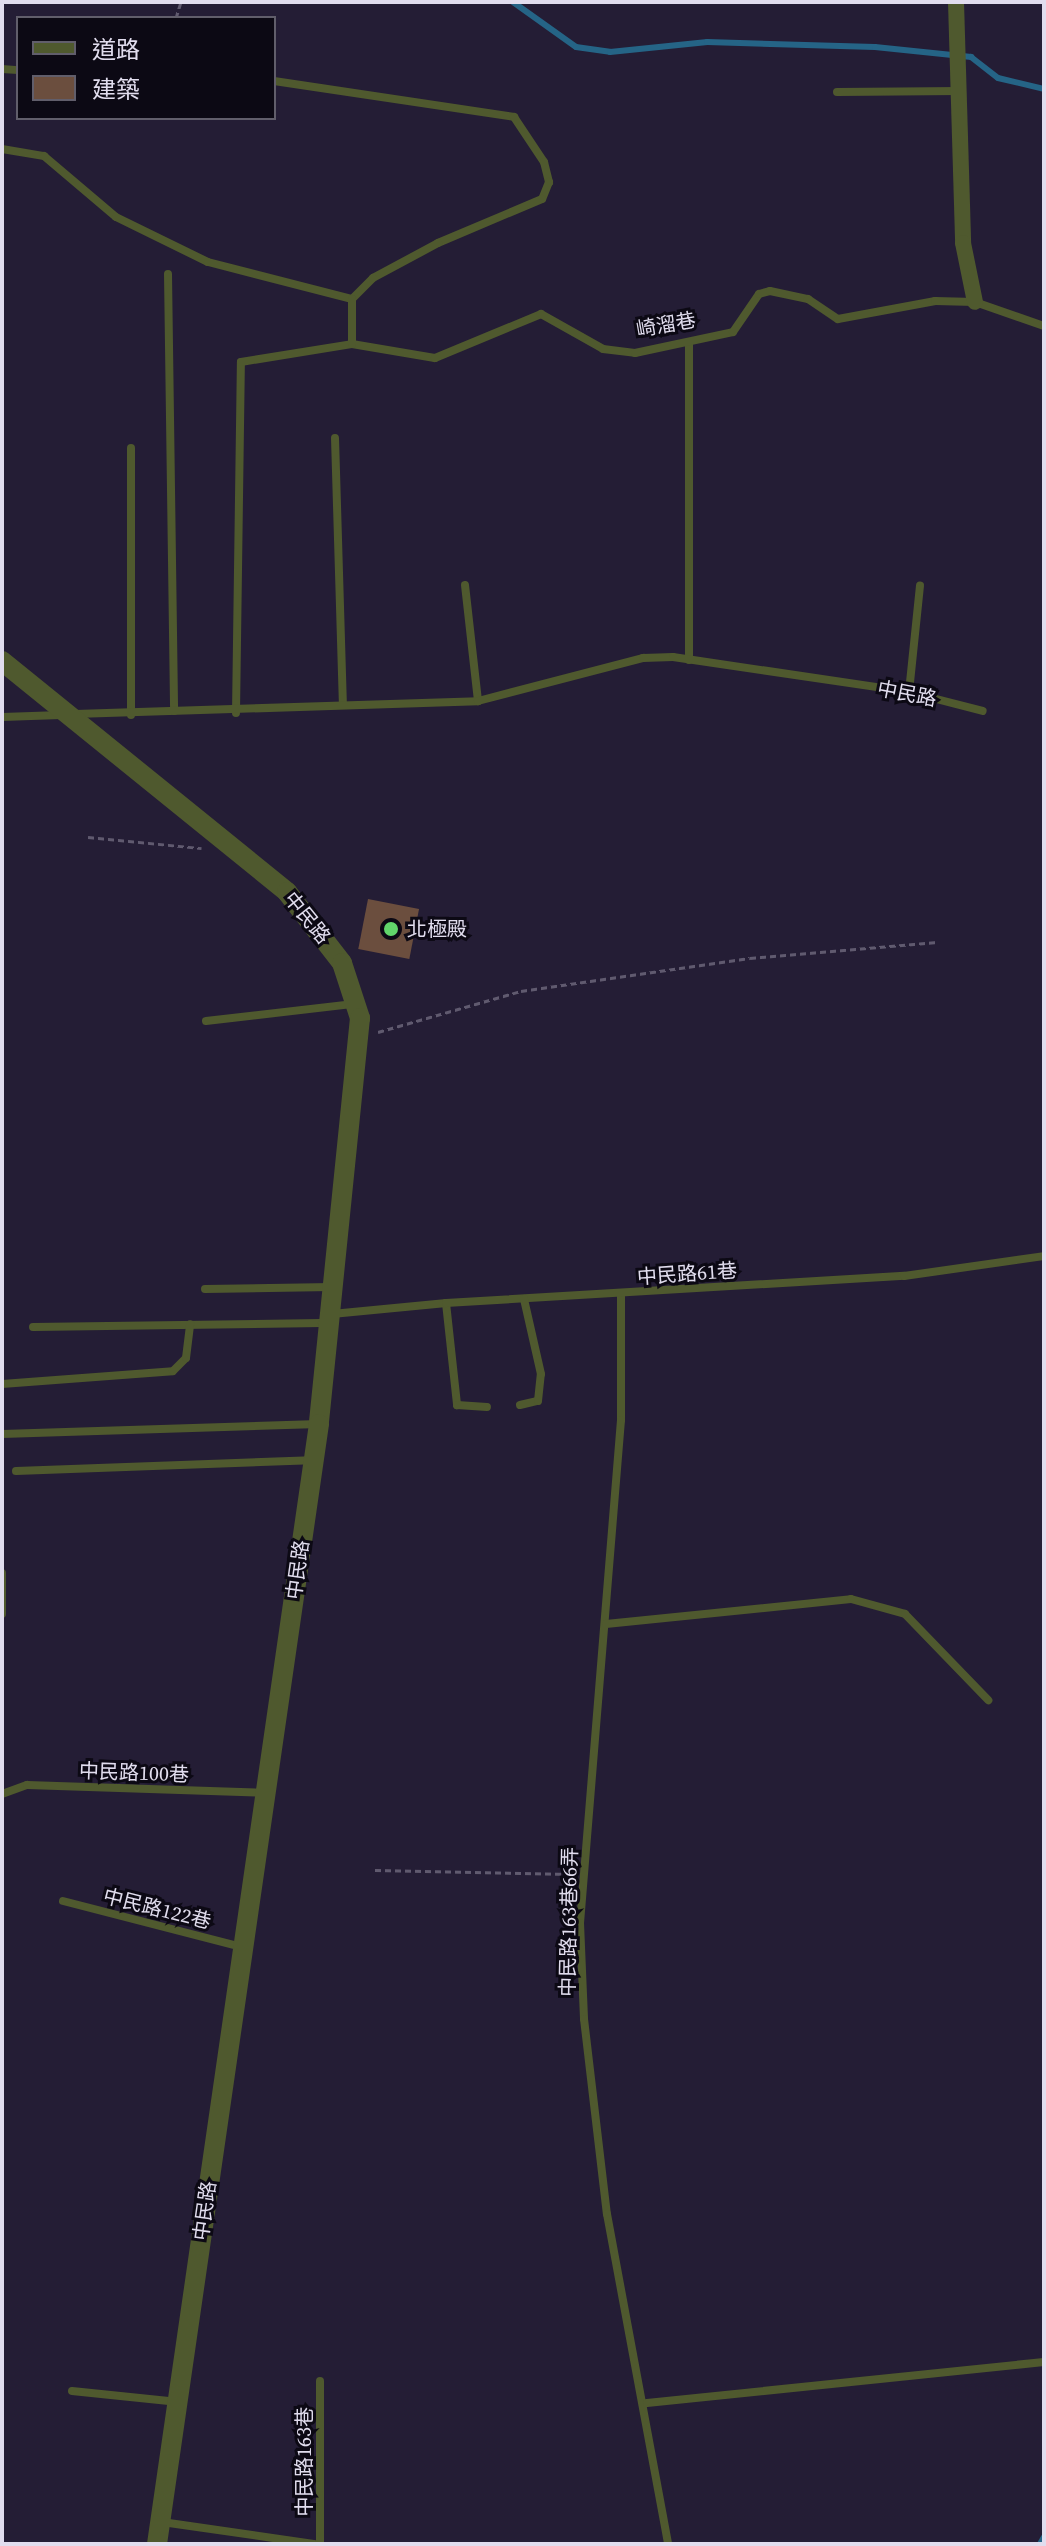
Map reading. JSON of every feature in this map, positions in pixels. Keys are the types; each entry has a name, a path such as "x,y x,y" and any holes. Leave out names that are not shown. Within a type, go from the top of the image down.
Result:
{"street":[{"path":"956,2 955,44 961,91 963,243 975,302"},
{"name":"中民路","path":"2,661 287,892 342,963 359,1003 362,1036 319,1424 156,2544"}],"lane":[{"path":"236,713 241,362 352,344 352,299 373,278 438,243 542,199 549,182 544,162 514,117 276,81"},
{"path":"837,92 961,91"},
{"path":"2,149 44,156 116,217 208,262 352,299"},
{"path":"168,274 174,711"},
{"name":"崎溜巷","path":"352,344 435,358 541,314 603,349 635,353 733,332 759,294 770,291 808,299 838,319 922,301 975,302 1044,326"},
{"path":"689,343 689,660"},
{"path":"335,438 343,705"},
{"path":"131,448 131,715"},
{"path":"465,585 478,701"},
{"path":"909,692 920,586"},
{"name":"中民路","path":"2,717 131,715 174,711 236,713 343,705 478,701 643,658 689,660 909,692 983,711"},
{"path":"206,1021 359,1003"},
{"name":"中民路61巷","path":"33,1327 322,1323 332,1314 446,1303 904,1276 1044,1256"},
{"path":"205,1289 333,1287"},
{"name":"中民路163巷66弄","path":"621,1294 621,1420 583,1874 584,2019 607,2214 647,2403 668,2544"},
{"path":"520,1405 538,1401 541,1374 524,1299"},
{"path":"446,1303 457,1405 487,1407"},
{"path":"2,1384 173,1371 186,1358 190,1324"},
{"path":"2,1434 319,1424"},
{"path":"16,1471 314,1460"},
{"path":"2,1573 2,1614"},
{"path":"606,1624 851,1599 905,1614 988,1700"},
{"path":"2,1781 4,1793"},
{"name":"中民路100巷","path":"4,1793 27,1785 266,1793"},
{"name":"中民路122巷","path":"63,1901 243,1947"},
{"path":"647,2403 1044,2362"},
{"name":"中民路163巷","path":"317,2544 320,2381"},
{"path":"72,2391 178,2402"},
{"path":"161,2522 317,2544"}],"path":[{"path":"88,837 213,850"},
{"path":"362,1036 521,991 750,958 937,942"},
{"path":"375,1870 583,1874"}],"building":[{"name":"北極殿","path":"368,899 419,909 409,959 358,949"}],"waterway":[{"path":"513,2 576,47 610,52 707,42 875,47 971,57 998,78 1044,89"},
{"path":"1040,2544 1044,2537"}],"place":[{"name":"北極殿","path":"391,929"}]}
